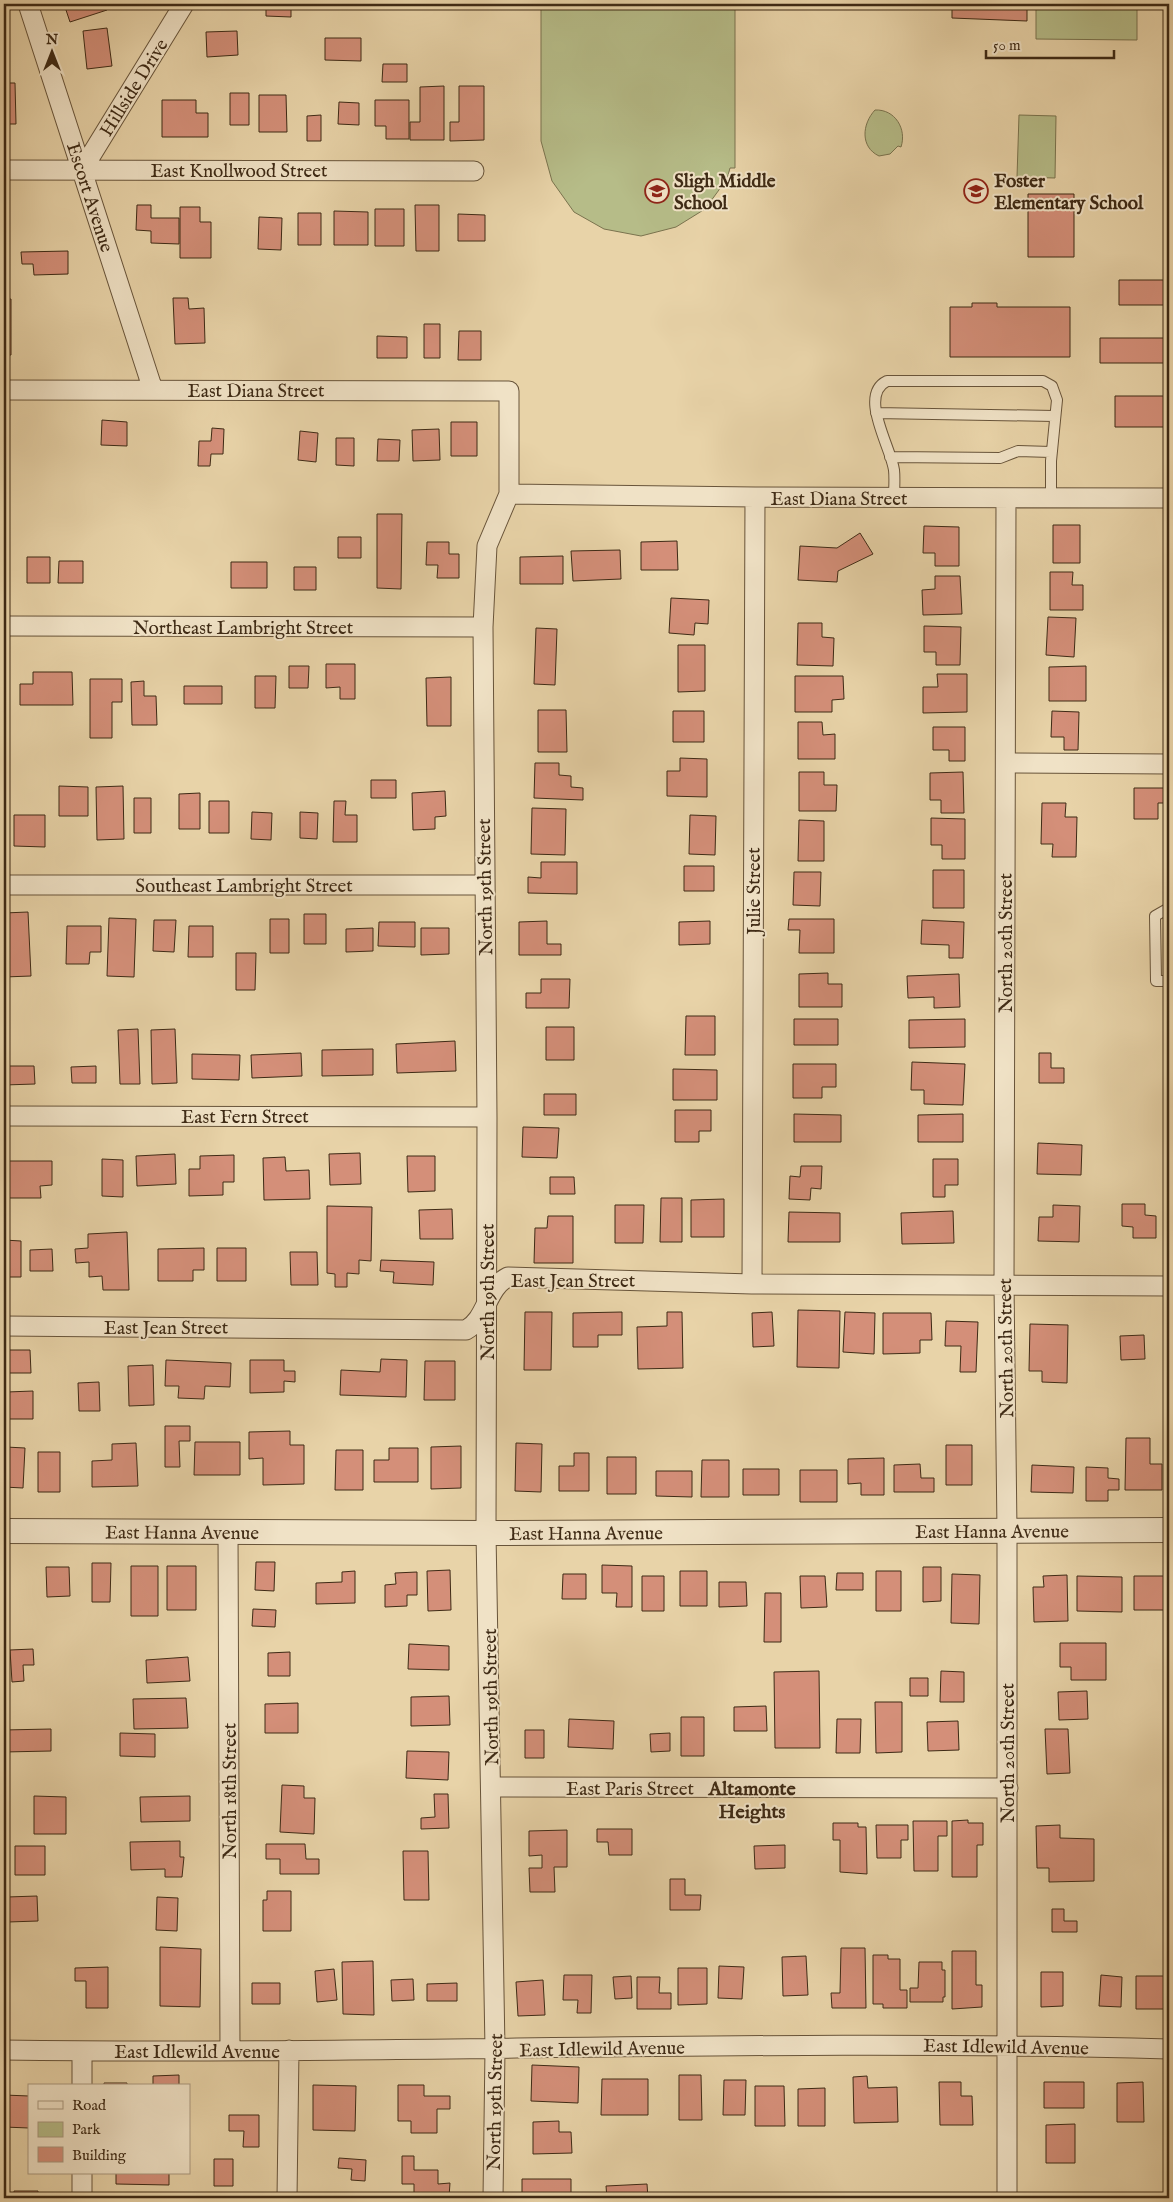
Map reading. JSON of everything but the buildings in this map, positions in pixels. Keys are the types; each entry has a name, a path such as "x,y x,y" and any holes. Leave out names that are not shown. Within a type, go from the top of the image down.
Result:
{"street":[{"name":"Escort Avenue","path":"28,4 153,390"},
{"name":"Hillside Drive","path":"82,170 184,4"},
{"name":"East Knollwood Street","path":"4,170 474,171"},
{"name":"East Diana Street","path":"4,390 509,391"},
{"name":"North 19th Street","path":"493,2198 495,2049 492,1787 486,1532 487,1116 483,627 487,546 509,494 509,391"},
{"name":"East Diana Street","path":"509,494 755,498 1169,498"},
{"name":"Julie Street","path":"752,1284 755,498"},
{"name":"North 20th Street","path":"1006,498 1004,1285 1008,1788 1007,2198"},
{"name":"Northeast Lambright Street","path":"4,626 483,627"},
{"path":"1006,763 1169,764"},
{"name":"Southeast Lambright Street","path":"4,885 484,885"},
{"name":"East Fern Street","path":"4,1116 487,1116"},
{"name":"East Jean Street","path":"4,1326 466,1330 475,1325 499,1281 508,1277 752,1284 1169,1286"},
{"name":"East Hanna Avenue","path":"4,1531 1169,1530"},
{"name":"North 18th Street","path":"228,1532 230,2050"},
{"name":"East Paris Street","path":"492,1787 1008,1788"},
{"name":"East Idlewild Avenue","path":"4,2050 1007,2045 1169,2049"},
{"path":"287,2198 289,2050"},
{"path":"82,2051 82,2084"},
{"path":"82,2174 82,2198"}],"lane":[{"path":"894,498 894,470 876,412 874,395 880,384 888,381 1043,380 1052,386 1057,400 1051,452 1051,498"},
{"path":"876,412 1054,416"},
{"path":"890,457 1000,458 1018,451 1051,452"},
{"path":"1169,908 1155,916 1156,981 1169,981"}],"green space":[{"path":"541,4 735,4 735,168 730,168 727,179 705,209 676,227 641,236 604,229 574,212 552,181 541,141"},
{"path":"1036,4 1137,4 1137,40 1036,39"},
{"path":"875,110 888,113 898,121 901,127 901,147 898,146 890,154 879,156 873,152 866,141 867,122"},
{"path":"1019,115 1056,116 1055,178 1017,177"}],"place":[{"name":"Sligh Middle School","path":"657,191"},
{"name":"Foster Elementary School","path":"976,191"}],"district":[{"name":"Altamonte Heights","path":"752,1800"}]}
